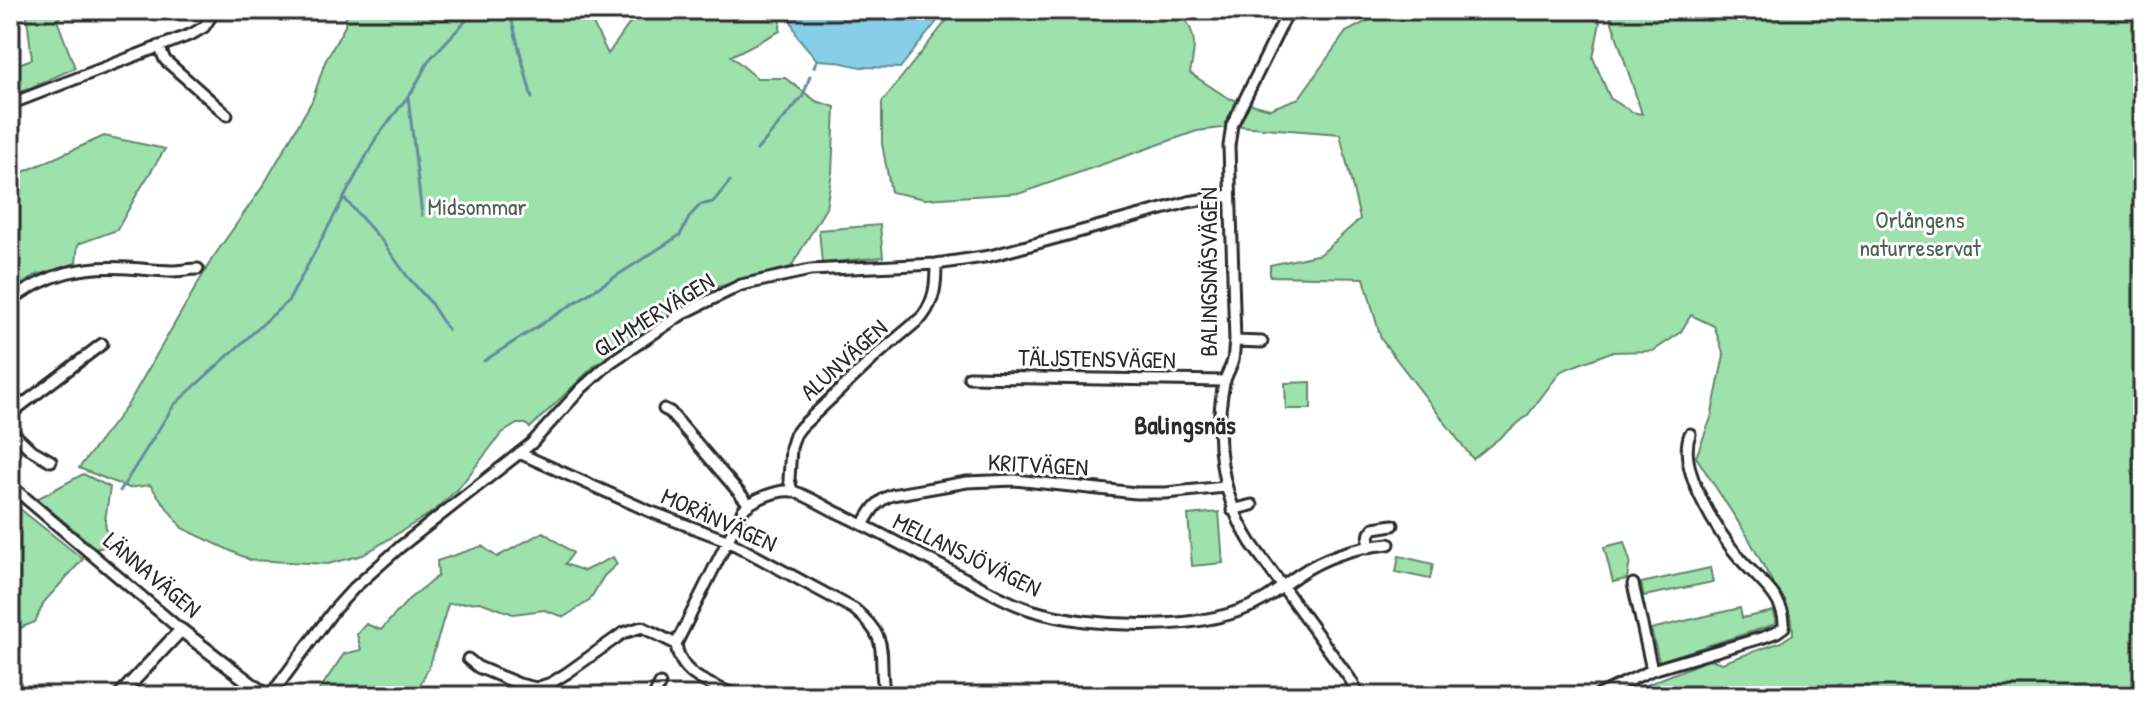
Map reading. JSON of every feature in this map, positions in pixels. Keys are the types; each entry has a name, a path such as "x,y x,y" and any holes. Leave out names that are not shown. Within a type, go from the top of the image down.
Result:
{"main road":[{"name":"LÄNNAVÄGEN","path":"181,630 268,696"},
{"path":"119,696 181,630"}],"street":[{"path":"10,104 192,34 204,27 215,10"},
{"name":"BALINGSNÄSVÄGEN","path":"1289,10 1232,125 1229,146 1235,341 1233,360 1225,381 1220,431 1222,466 1232,510 1251,543 1360,696"},
{"path":"159,46 165,60 227,115"},
{"name":"GLIMMERVÄGEN","path":"268,696 354,588 400,547 531,444 582,388 611,362 684,313 741,285 810,270 936,264 990,256 1188,202 1230,195"},
{"name":"ALUNVÄGEN","path":"792,491 789,479 795,435 812,415 922,317 932,303 936,264"},
{"path":"10,301 49,278 76,269 198,269"},
{"path":"1235,341 1262,342"},
{"path":"10,414 102,344"},
{"name":"TÄLJSTENSVÄGEN","path":"969,377 1225,381"},
{"path":"664,409 670,412 748,503"},
{"path":"10,430 30,449 51,461"},
{"path":"1596,696 1652,670 1764,637 1784,627 1785,619 1772,593 1709,522 1691,470 1687,447 1690,434"},
{"name":"MORÄNVÄGEN","path":"519,453 649,511 726,540 854,609 866,619 881,642 881,679 885,696"},
{"name":"KRITVÄGEN","path":"863,525 882,498 967,482 1015,480 1136,493 1225,487"},
{"name":"LÄNNAVÄGEN","path":"10,485 181,630"},
{"path":"737,696 692,673 680,662 676,644 726,540 748,503 792,491"},
{"name":"MELLANSJÖVÄGEN","path":"792,491 1027,609 1099,624 1172,623 1219,617 1253,605 1321,562 1389,544"},
{"path":"1232,510 1252,505"},
{"name":"MELLANSJÖVÄGEN","path":"1367,548 1374,528 1393,525"},
{"path":"1633,584 1652,670"},
{"path":"468,659 491,673 536,688 567,673 623,633 642,627 676,644"},
{"path":"654,696 660,684"}],"green space":[{"path":"26,10 68,10 57,20 75,68 10,97 10,67 32,59"},
{"name":"Midsommar","path":"347,10 586,10 608,54 639,10 781,10 780,31 731,56 757,78 785,78 816,101 835,107 832,172 826,208 791,267 714,288 595,365 530,428 526,424 517,424 502,433 458,489 434,511 363,555 328,564 250,560 182,528 150,485 129,488 79,468 127,406 212,259 263,186 312,101 325,62 345,26"},
{"name":"Orlångens naturreservat","path":"955,10 1180,10 1194,40 1190,73 1228,98 1270,109 1299,98 1346,32 1388,10 1445,16 1446,10 1574,10 1600,22 1593,58 1610,98 1632,112 1642,114 1608,10 2143,10 2143,696 1619,696 1710,659 1722,663 1781,642 1793,634 1792,619 1748,537 1696,457 1711,418 1724,355 1714,326 1691,315 1680,333 1653,351 1611,352 1561,371 1527,416 1473,459 1381,339 1364,278 1270,276 1270,265 1321,254 1360,219 1340,134 1239,126 1197,131 1021,193 925,199 891,192 882,144 882,102"},
{"path":"104,136 165,149 117,230 78,244 76,263 34,276 10,293 10,178"},
{"path":"880,225 883,257 822,263 819,230"},
{"path":"1311,382 1311,409 1286,409 1285,383"},
{"path":"83,474 110,487 105,521 108,545 97,549 37,499"},
{"path":"10,501 83,559 44,602 35,622 10,632"},
{"path":"1219,512 1223,563 1192,566 1188,515"},
{"path":"543,532 573,553 565,564 584,571 613,557 617,564 604,576 589,601 564,617 544,610 513,614 480,602 448,604 430,665 419,687 421,696 376,696 372,693 365,696 315,696 344,654 361,650 357,634 366,624 381,630 409,599 438,576 437,561 482,546 497,557"},
{"path":"1624,542 1630,561 1627,579 1613,582 1604,547"},
{"path":"1399,556 1433,564 1430,579 1396,572"},
{"path":"1710,568 1713,582 1644,596 1641,583"},
{"path":"1740,608 1742,618 1774,611 1776,624 1659,661 1651,629"}],"water":[{"path":"787,10 946,10 900,68 861,67 817,60 797,36"}],"waterway":[{"path":"120,491 174,405 289,300 376,138 413,90 429,60 476,10"},
{"path":"509,10 532,98"},
{"path":"814,67 817,60"},
{"path":"757,150 803,96 810,76"},
{"path":"408,96 422,215"},
{"path":"484,361 680,235 700,205 713,202 730,181"},
{"path":"344,198 382,241 448,330"}],"district":[{"name":"Balingsnäs","path":"1185,425"}]}
